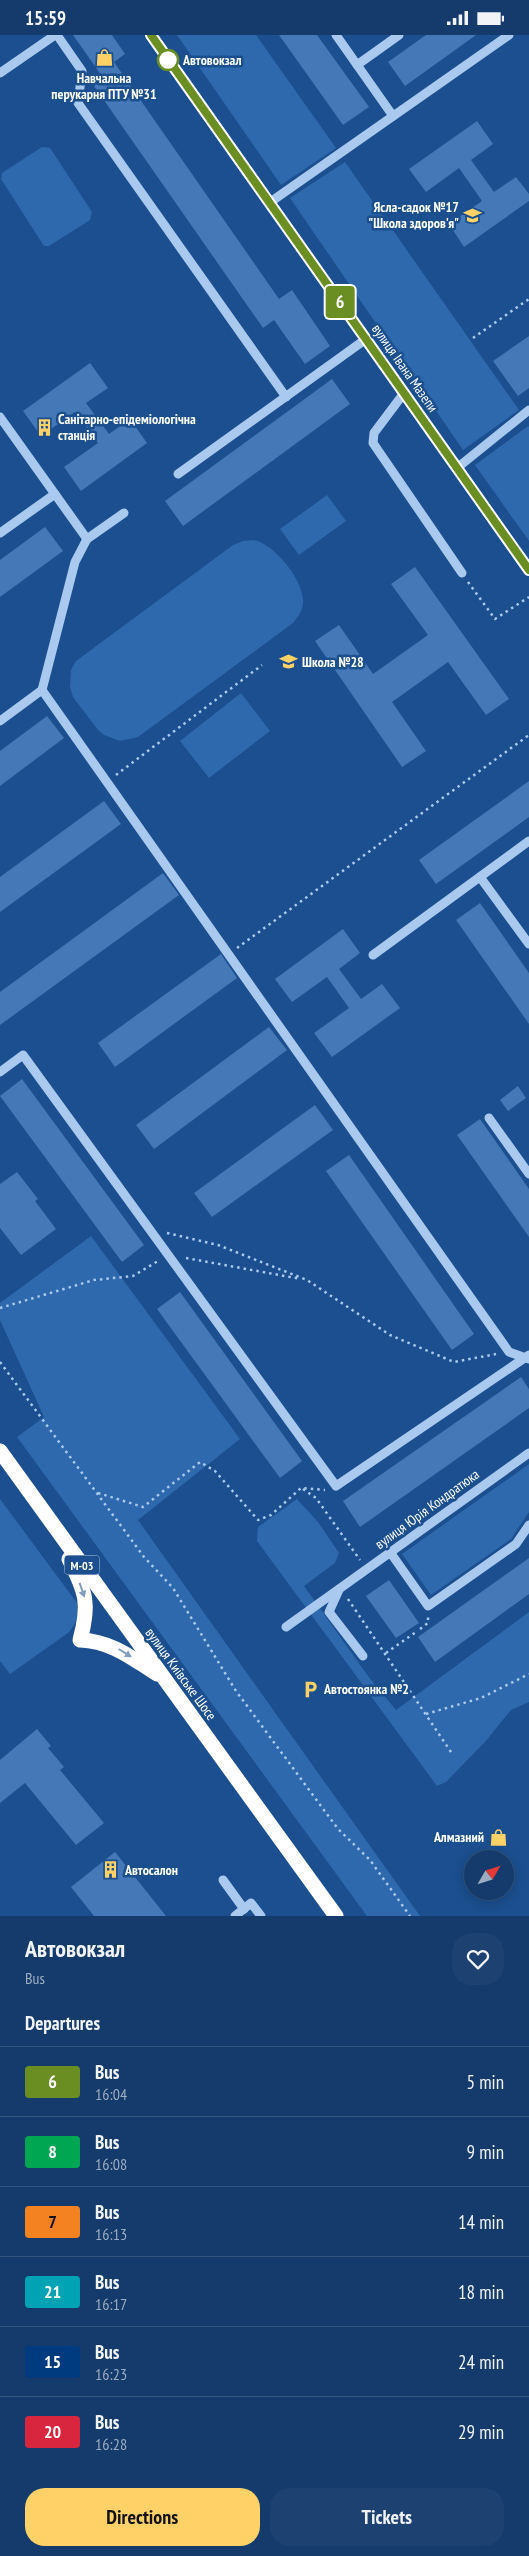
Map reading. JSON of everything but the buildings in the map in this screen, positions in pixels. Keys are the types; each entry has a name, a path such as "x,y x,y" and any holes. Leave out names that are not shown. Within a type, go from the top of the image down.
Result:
{"highway":[{"name":"вулиця Київське Шосе","path":"0,1451 336,1916"},
{"path":"46,1515 77,1575 87,1603 86,1617 80,1641 96,1641 116,1648 165,1679"}],"main road":[{"name":"вулиця Івана Мазепи","path":"150,35 529,570"},
{"name":"вулиця Івана Мазепи","path":"163,35 168,61"}],"street":[{"path":"0,73 56,35 82,71 78,103 286,397"},
{"path":"336,35 393,116"},
{"path":"357,65 399,35"},
{"path":"269,203 509,35"},
{"path":"178,474 366,339"},
{"path":"404,393 374,433 373,443 462,573"},
{"path":"457,468 529,410"},
{"path":"0,417 87,539"},
{"path":"0,533 55,494"},
{"path":"0,721 42,690 76,562 87,539 124,513"},
{"path":"42,690 509,1352 528,1357"},
{"path":"373,955 529,841"},
{"path":"480,877 529,944"},
{"path":"0,1072 23,1055 336,1486 528,1357"},
{"path":"489,1118 529,1173"},
{"name":"вулиця Юрія Кондратюка","path":"286,1627 529,1453"},
{"path":"390,1552 428,1606 516,1544 529,1525"},
{"path":"340,1588 329,1612 363,1656"},
{"path":"223,1880 244,1909"},
{"path":"235,1916 251,1903 261,1916"}],"path":[{"path":"473,338 529,299"},
{"path":"462,573 495,619 529,597"},
{"path":"107,781 262,665"},
{"path":"229,954 529,735"},
{"path":"149,1229 218,1245 307,1280 390,1335 454,1362 509,1352"},
{"path":"0,1308 94,1280 133,1276 168,1255 307,1280"},
{"path":"0,1362 144,1557 173,1589 236,1691 338,1829 370,1860 410,1916"},
{"path":"97,1492 144,1507 200,1462 215,1471 258,1520 272,1515 302,1488 325,1490 336,1486"},
{"path":"302,1488 316,1498 367,1569"},
{"path":"340,1588 386,1653 453,1755"},
{"path":"386,1653 416,1632"},
{"path":"426,1714 481,1698 529,1674"}],"shaded area":[{"path":"177,35 256,35 336,148 281,185"},
{"path":"42,147 50,148 92,212 90,220 49,246 44,246 1,179 2,173"},
{"path":"345,162 519,410 463,450 290,198"},
{"path":"529,427 529,541 475,465"},
{"path":"327,495 346,521 299,555 280,529"},
{"path":"254,540 270,548 279,556 299,584 303,605 295,621 138,737 120,741 104,735 73,697 70,687 71,670 76,661 233,545 243,541"},
{"path":"241,693 270,731 209,778 180,741"},
{"path":"91,1236 240,1439 138,1520 420,1916 367,1916 17,1437 44,1417 0,1320 0,1303"},
{"path":"529,1464 529,1512 511,1539 431,1595 402,1554"},
{"path":"0,1499 77,1603 75,1623 68,1633 10,1674 0,1661"},
{"path":"297,1499 318,1522 339,1553 335,1563 304,1586 368,1676 396,1710 529,1612 529,1702 511,1710 485,1742 446,1782 437,1786 257,1541 258,1527"}],"bus line":[{"name":"6","path":"151,35 529,570"}],"place":[{"name":"Навчальна перукарня ПТУ №31","path":"104,58"},
{"name":"Автовокзал","path":"168,60"},
{"name":"Ясла-садок №17 \"Школа здоров'я\"","path":"473,215"},
{"name":"Санітарно-епідеміологічна станція","path":"44,427"},
{"name":"Школа №28","path":"288,662"},
{"name":"Автостоянка №2","path":"310,1689"},
{"name":"Алмазний","path":"498,1837"},
{"name":"Автосалон","path":"111,1870"}]}
